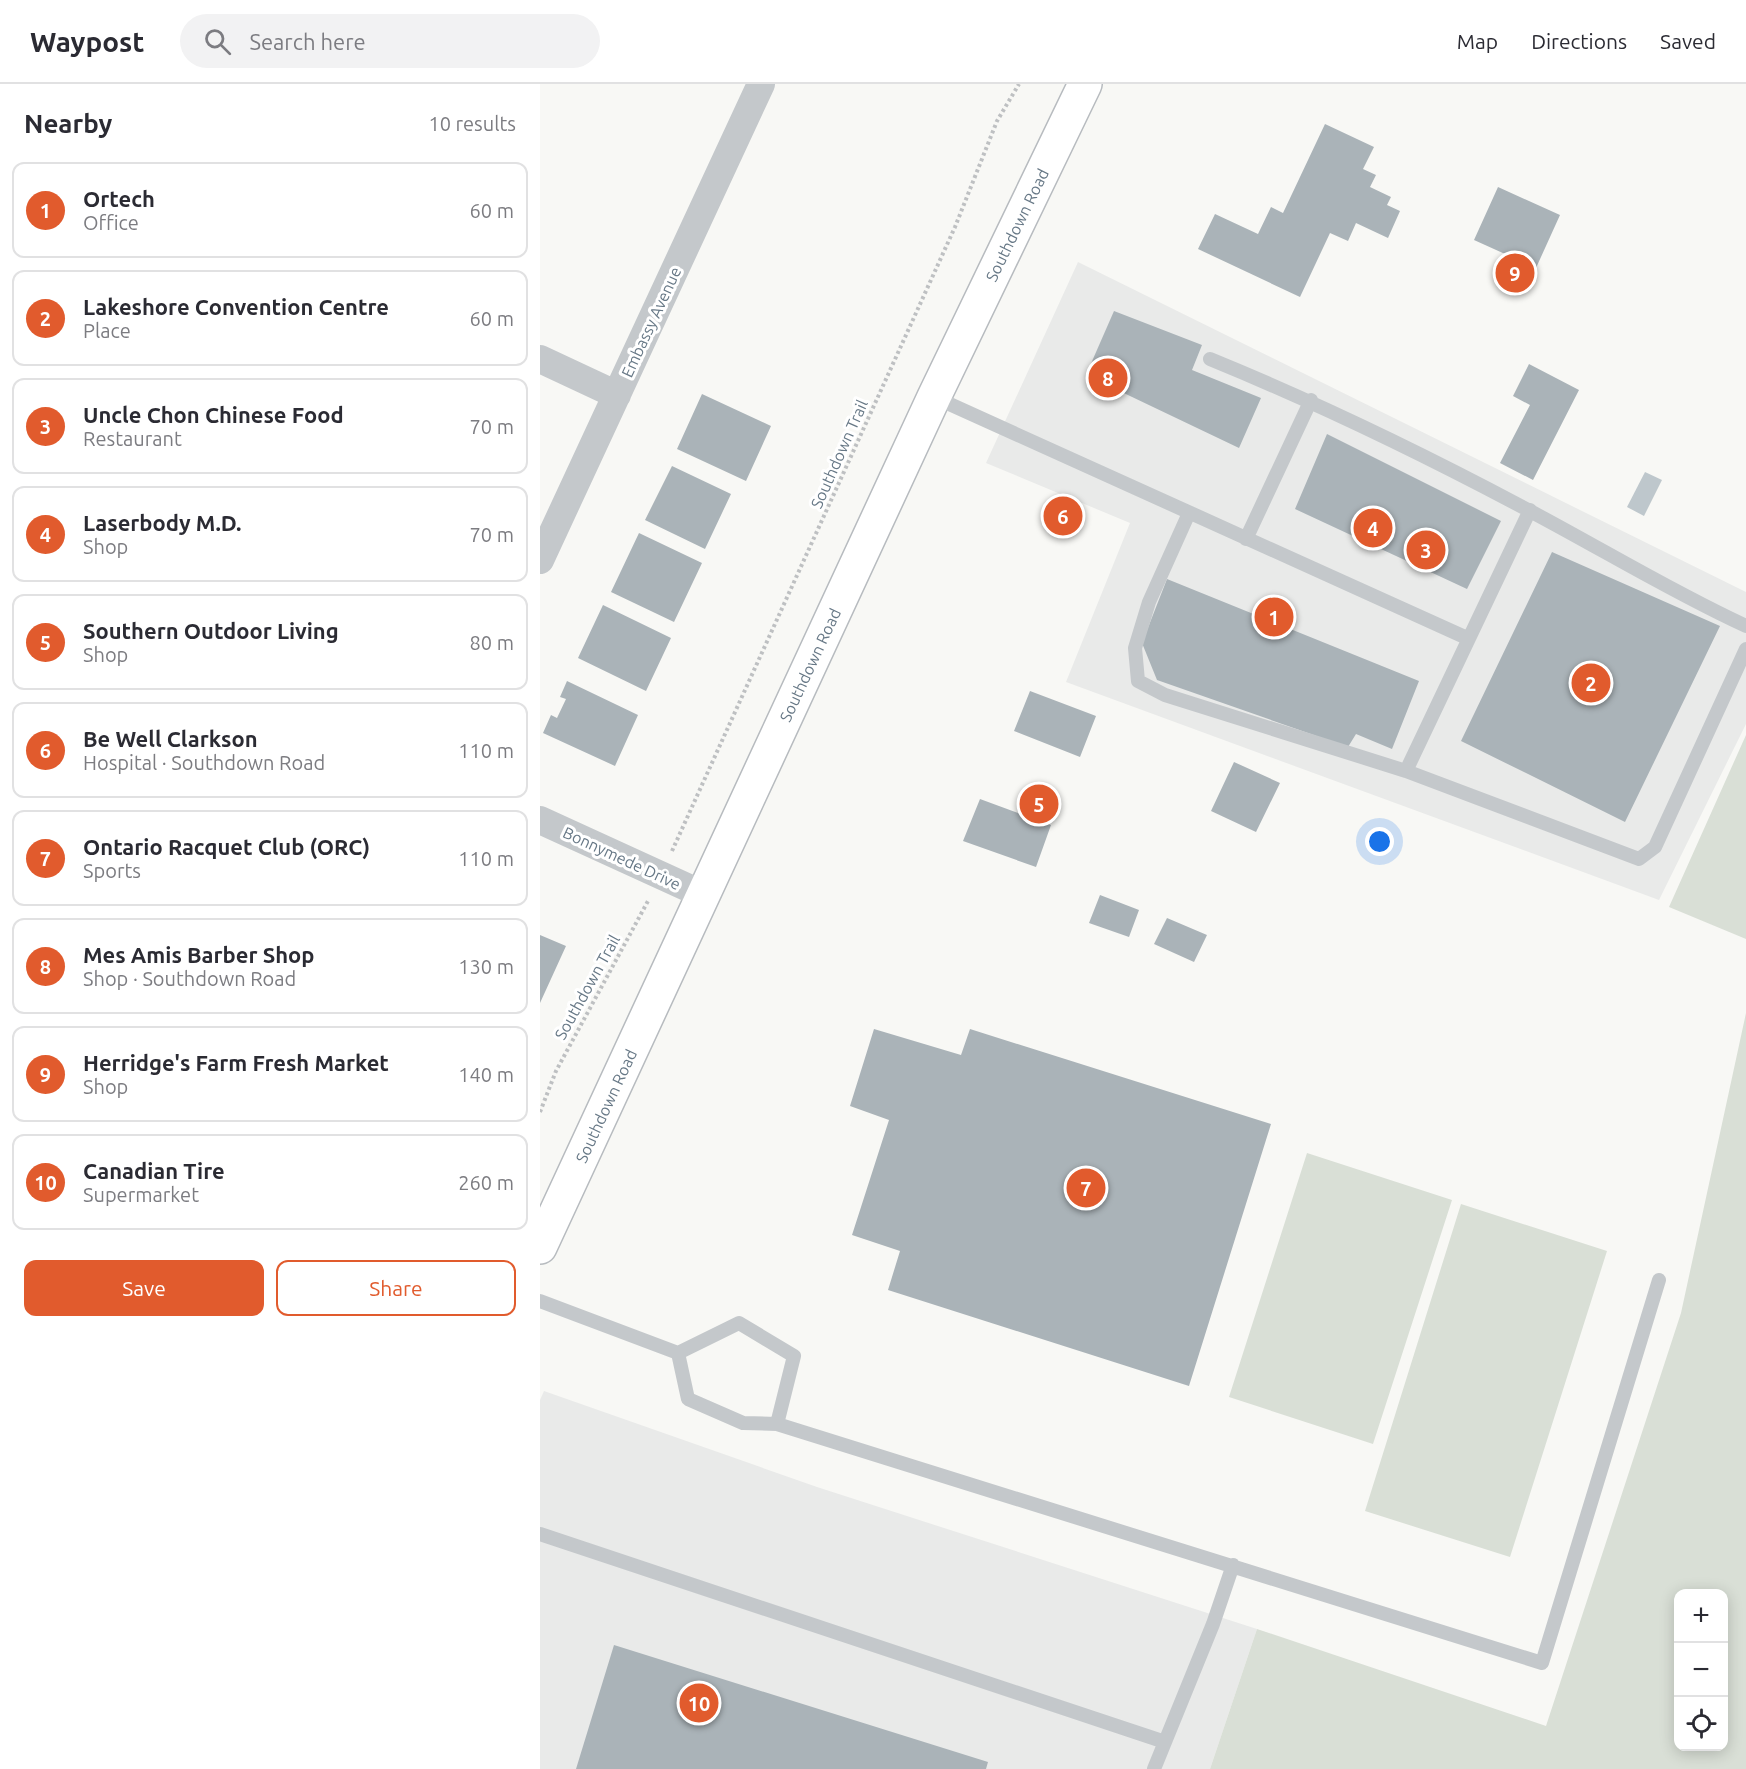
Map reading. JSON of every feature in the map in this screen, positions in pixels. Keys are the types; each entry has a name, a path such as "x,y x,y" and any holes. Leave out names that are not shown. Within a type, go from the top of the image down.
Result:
{"main road":[{"name":"Southdown Road","path":"540,1247 934,397 1084,84"}],"street":[{"name":"Embassy Avenue","path":"540,560 761,84"},
{"path":"540,359 617,395"},
{"name":"Bonnymede Drive","path":"540,820 704,895"}],"lane":[{"path":"1210,359 1311,400 1530,510 1706,608 1746,626"},
{"path":"934,397 1467,638"},
{"path":"1246,539 1311,400"},
{"path":"1406,771 1467,638 1530,510"},
{"path":"1189,513 1146,611 1135,648 1138,681 1165,695 1406,771 1639,859 1655,847 1746,649"},
{"path":"678,1353 688,1399 743,1423 777,1424 1542,1663 1659,1280"},
{"path":"540,1301 678,1353 739,1323 794,1356 777,1424"},
{"path":"540,1534 1165,1742"},
{"path":"1154,1769 1213,1624 1233,1565"}],"path":[{"name":"Southdown Trail","path":"681,835 955,227 996,122 1019,84"},
{"name":"Southdown Trail","path":"540,1112 556,1071 644,908"}],"shaded area":[{"path":"1078,262 1746,592 1746,724 1659,900 1066,682 1130,523 986,463"},
{"path":"1645,472 1662,480 1644,516 1627,507"},
{"path":"1746,735 1746,939 1669,907"},
{"path":"1746,1013 1746,1769 1210,1769 1257,1629 1546,1726 1681,1313"},
{"path":"1307,1153 1452,1200 1373,1444 1229,1397"},
{"path":"1461,1204 1607,1251 1510,1557 1365,1511"},
{"path":"544,1391 817,1487 1257,1629 1210,1769 540,1769 540,1400"}],"building":[{"path":"1325,124 1374,147 1363,169 1376,175 1370,187 1391,197 1387,205 1400,211 1388,238 1356,223 1348,241 1330,233 1300,297 1198,249 1215,214 1258,234 1271,207 1283,213"},
{"path":"1498,187 1560,215 1536,268 1474,240"},
{"path":"1114,311 1202,345 1192,370 1261,398 1239,448 1086,375"},
{"path":"1529,364 1579,390 1533,480 1500,463 1530,405 1513,396"},
{"path":"702,394 771,426 746,481 677,449"},
{"path":"1327,434 1501,521 1467,589 1295,509"},
{"path":"672,466 731,494 705,549 645,520"},
{"path":"639,533 702,563 674,622 611,592"},
{"path":"1552,552 1720,626 1625,822 1461,741"},
{"path":"1167,579 1419,681 1392,749 1356,734 1348,747 1157,680 1142,643"},
{"path":"603,605 671,638 646,691 578,658"},
{"path":"567,681 638,715 615,766 543,733 551,715 557,718 566,699 560,697"},
{"path":"1030,691 1096,716 1080,757 1014,731"},
{"path":"1234,762 1280,783 1256,832 1211,811"},
{"path":"980,799 1051,825 1036,867 963,841"},
{"path":"1100,895 1139,910 1129,937 1089,923"},
{"path":"1167,918 1207,935 1194,962 1154,944"},
{"path":"540,935 566,946 540,1003"},
{"path":"874,1029 961,1055 970,1029 1271,1124 1189,1386 888,1290 900,1251 852,1235 889,1120 850,1106"},
{"path":"614,1645 988,1762 986,1769 576,1769"}],"place":[{"name":"Herridge's Farm Fresh Market","path":"1515,273"},
{"name":"Mes Amis Barber Shop","path":"1108,378"},
{"name":"Be Well Clarkson","path":"1063,516"},
{"name":"Laserbody M.D.","path":"1373,528"},
{"name":"Uncle Chon Chinese Food","path":"1426,550"},
{"name":"Ortech","path":"1274,617"},
{"name":"Lakeshore Convention Centre","path":"1591,683"},
{"name":"Southern Outdoor Living","path":"1039,804"},
{"name":"Ontario Racquet Club (ORC)","path":"1086,1188"},
{"name":"Canadian Tire","path":"699,1703"}]}
